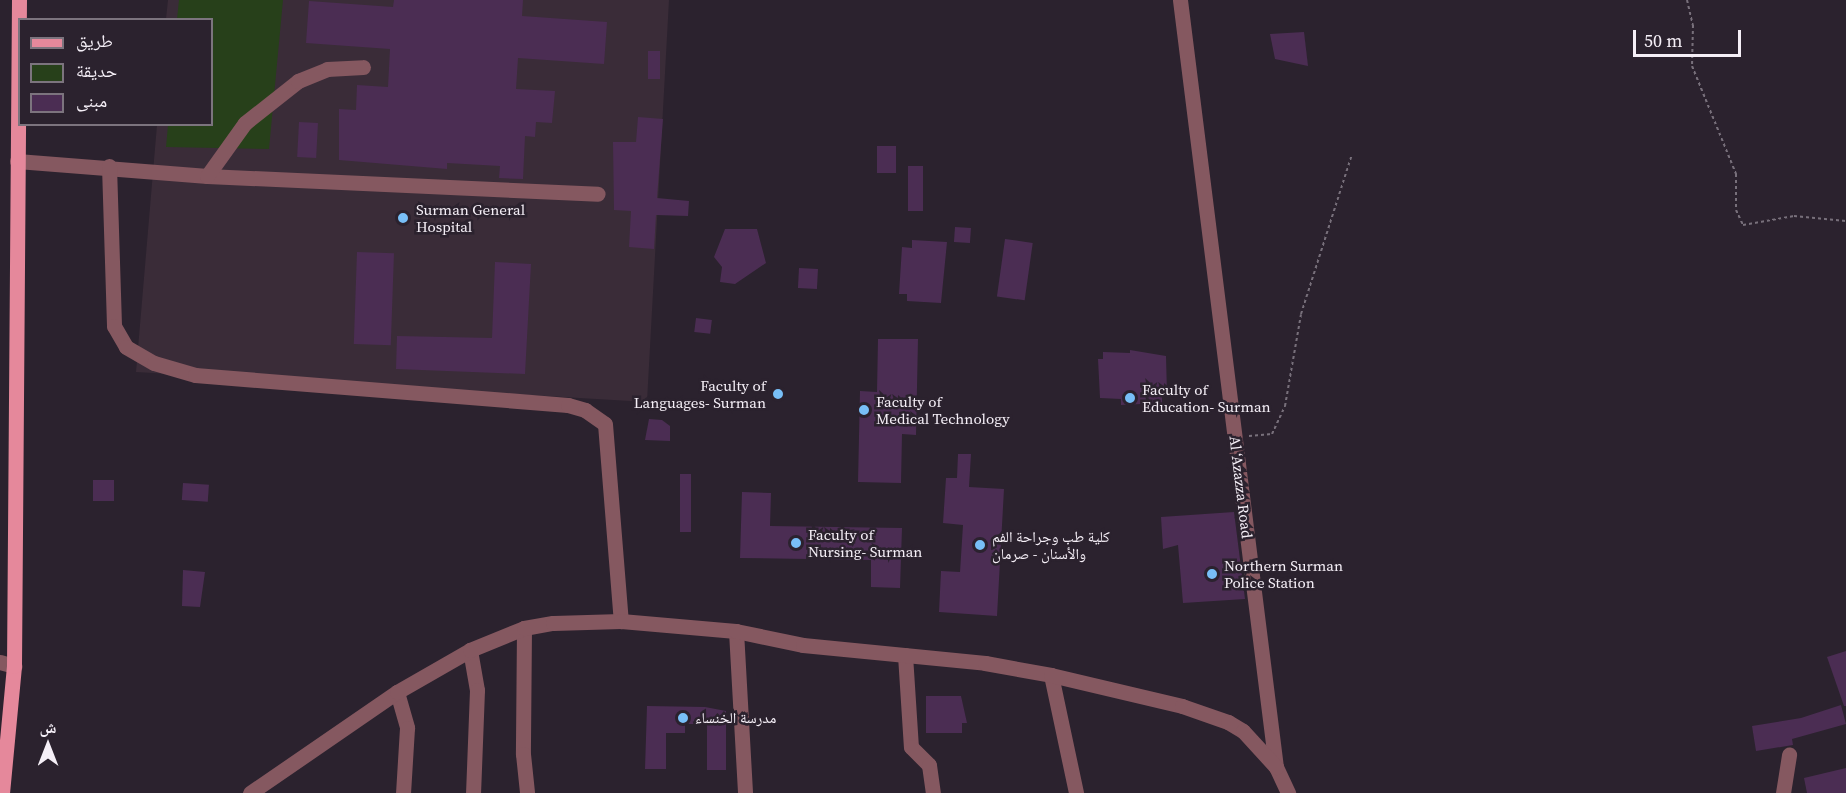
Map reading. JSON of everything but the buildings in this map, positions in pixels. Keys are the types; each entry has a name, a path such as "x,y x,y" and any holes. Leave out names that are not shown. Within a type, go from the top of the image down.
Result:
{"main road":[{"path":"19,0 19,18"},
{"path":"3,793 18,80"}],"street":[{"name":"Al ‘Azazza Road","path":"1180,0 1276,767 1288,793"},
{"path":"207,176 245,123 298,81 327,69 363,67"},
{"path":"17,161 109,166 207,176 598,194"},
{"path":"109,166 114,326 126,347 154,363 195,375 568,405 585,410 605,424 621,621"},
{"path":"250,793 397,693 470,650 524,628 553,623 621,621 736,631 803,645 905,655 1051,675 1218,718 1243,731 1276,767"},
{"path":"524,628 523,754 527,793"},
{"path":"736,631 745,793"},
{"path":"470,650 477,690 473,793"},
{"path":"905,655 912,747 928,765 933,793"},
{"path":"1051,675 1076,793"},
{"path":"397,693 407,728 404,793"},
{"path":"1783,793 1789,754"}],"path":[{"path":"1687,0 1693,25 1692,66 1736,174 1738,219 1743,225 1750,226 1794,216 1846,221"},
{"path":"1234,437 1272,434 1286,406 1301,314 1351,157"}],"shaded area":[{"name":"Surman General Hospital","path":"168,0 669,0 647,402 136,372 157,126 213,126 213,18 166,18"}],"green space":[{"path":"179,0 283,0 269,149 166,147 168,126 213,126 213,18 177,18"}],"place":[{"name":"Surman General Hospital","path":"403,218"},
{"name":"Faculty of Languages- Surman","path":"778,394"},
{"name":"Faculty of Education- Surman","path":"1130,398"},
{"name":"Faculty of Medical Technology","path":"864,410"},
{"name":"Faculty of Nursing- Surman","path":"796,543"},
{"name":"كلية طب وجراحة الفم والأسنان - صرمان","path":"980,545"},
{"name":"Northern Surman Police Station","path":"1212,574"},
{"name":"مدرسة الخنساء","path":"683,718"}]}
